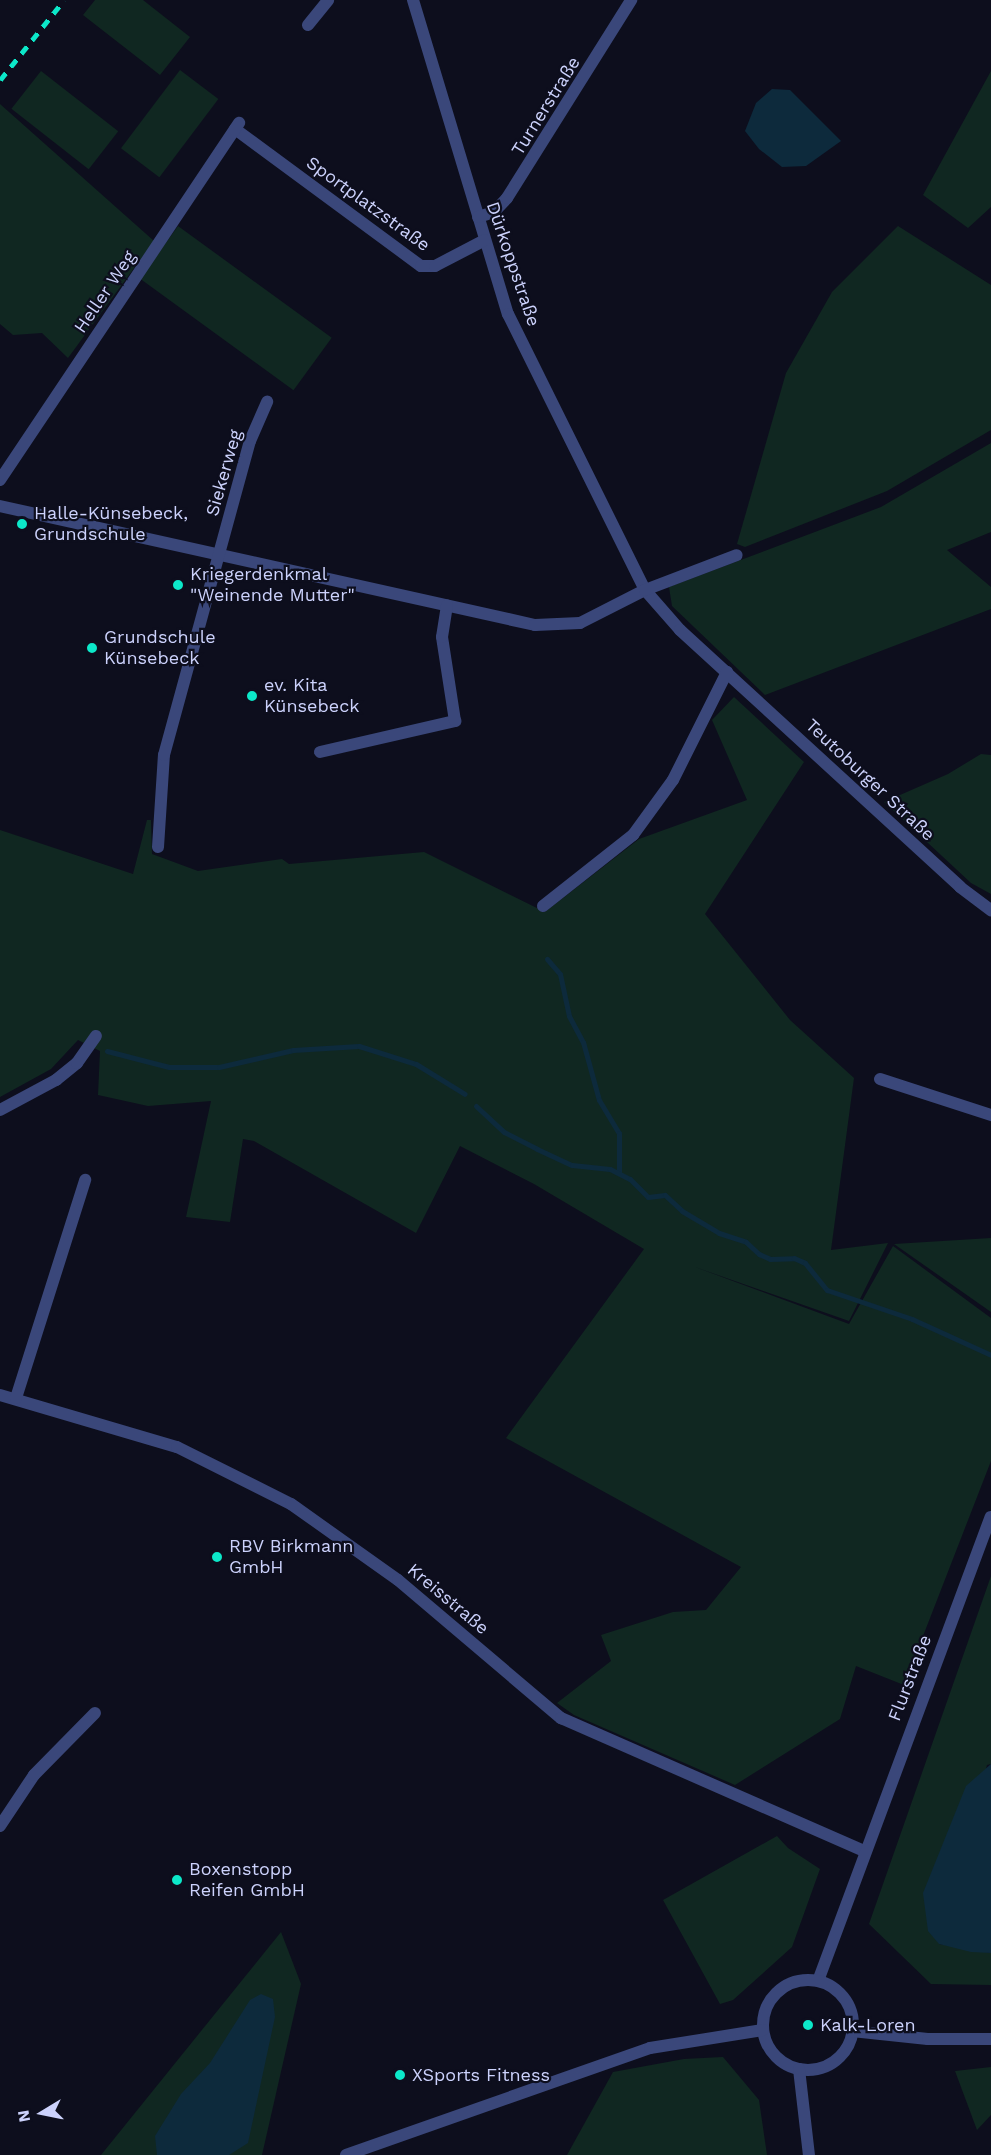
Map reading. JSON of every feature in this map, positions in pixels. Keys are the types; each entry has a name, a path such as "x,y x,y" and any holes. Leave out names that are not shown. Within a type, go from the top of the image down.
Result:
{"street":[{"path":"308,25 328,0"},
{"name":"Dürkoppstraße","path":"413,0 508,314 645,590"},
{"name":"Turnerstraße","path":"478,217 494,212 507,198 631,0"},
{"name":"Sportplatzstraße","path":"237,126 421,266 435,266 485,240"},
{"name":"Heller Weg","path":"0,480 237,126"},
{"name":"Siekerweg","path":"158,847 164,754 250,441 267,402"},
{"path":"0,506 535,625 558,626 580,623 645,590 737,555"},
{"name":"Teutoburger Straße","path":"645,590 658,609 726,672 960,887 991,910"},
{"path":"320,752 455,721 442,637 447,605"},
{"path":"543,906 633,835 674,780 726,672"},
{"path":"0,1110 56,1080 77,1063 96,1035"},
{"path":"880,1079 991,1115"},
{"path":"16,1398 85,1180"},
{"name":"Kreisstraße","path":"0,1395 177,1448 291,1504 398,1580 561,1718 864,1851"},
{"name":"Flurstraße","path":"818,1981 864,1851 991,1517"},
{"path":"0,1826 34,1775 95,1713"},
{"path":"818,1981 830,1986 844,2000 852,2018 852,2031 848,2045 827,2065 799,2069 776,2056 763,2030 768,2004 777,1992 789,1984 818,1981"},
{"path":"345,2155 650,2048 763,2030"},
{"path":"852,2031 928,2039 991,2039"},
{"path":"799,2069 809,2155"}],"green space":[{"path":"95,0 143,0 190,37 160,75 83,15"},
{"path":"180,70 218,99 159,177 121,148"},
{"path":"41,71 118,131 89,169 11,109"},
{"path":"991,71 991,207 968,228 923,195"},
{"path":"0,104 154,241 68,358 42,333 13,335 0,324"},
{"path":"178,226 332,338 294,390 140,279"},
{"path":"898,226 991,285 991,430 887,491 745,547 737,544 786,373 832,292"},
{"path":"991,443 991,532 947,550 991,587 991,609 765,695 672,606 669,587 881,507"},
{"path":"734,697 804,762 705,914 790,1020 854,1078 831,1250 888,1243 849,1321 695,1267 849,1324 893,1246 991,1318 991,1461 904,1685 856,1666 840,1719 735,1785 574,1715 557,1703 611,1661 601,1635 673,1612 706,1610 741,1567 506,1438 644,1249 534,1184 460,1146 416,1233 254,1141 243,1139 230,1222 186,1217 211,1101 148,1106 98,1095 100,1051 78,1040 51,1069 0,1097 0,830 133,874 147,820 151,820 152,854 198,871 282,859 289,864 424,852 545,912 639,839 747,800 712,720"},
{"path":"981,754 991,755 991,894 971,883 884,802 948,774"},
{"path":"991,1238 991,1312 894,1244"},
{"path":"991,1576 991,1764 987,1765 939,1944 991,1953 991,1985 931,1984 869,1924"},
{"path":"777,1836 788,1848 820,1869 792,1947 733,2000 720,2004 663,1900"},
{"path":"281,1932 301,1984 262,2155 101,2155"},
{"path":"723,2057 759,2100 767,2155 567,2155 613,2072 684,2059"},
{"path":"991,2067 991,2115 977,2130 955,2071"}],"water":[{"path":"772,89 790,90 841,141 806,166 782,167 759,149 745,131 756,103"},
{"path":"991,1764 991,1953 971,1952 939,1944 928,1931 923,1893 966,1786"},
{"path":"261,1994 273,1999 275,2017 248,2143 229,2155 157,2155 155,2136 181,2094 210,2063 250,2000"}],"waterway":[{"path":"547,959 560,974 569,1016 583,1042 599,1100 619,1133 619,1173"},
{"path":"107,1051 169,1067 219,1067 293,1050 359,1046 416,1064 465,1094"},
{"path":"476,1106 504,1132 537,1149 572,1165 610,1169 630,1179 648,1197 665,1195 682,1211 719,1233 746,1242 759,1254 770,1259 794,1258 805,1263 827,1290 912,1319 991,1355"}],"railway":[{"path":"0,80 64,0"}],"place":[{"name":"Halle-Künsebeck, Grundschule","path":"22,524"},
{"name":"Kriegerdenkmal \"Weinende Mutter\"","path":"178,585"},
{"name":"Grundschule Künsebeck","path":"92,648"},
{"name":"ev. Kita Künsebeck","path":"252,696"},
{"name":"RBV Birkmann GmbH","path":"217,1557"},
{"name":"Boxenstopp Reifen GmbH","path":"177,1880"},
{"name":"Kalk-Loren","path":"808,2025"},
{"name":"XSports Fitness","path":"400,2075"}]}
